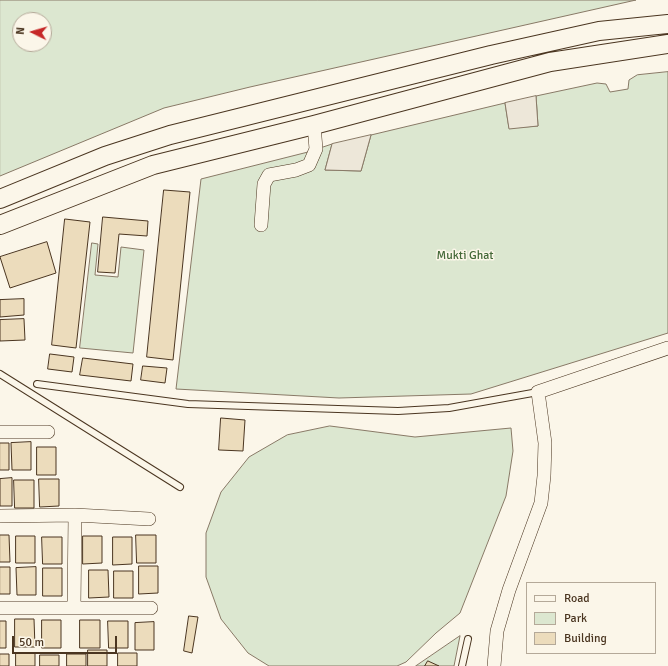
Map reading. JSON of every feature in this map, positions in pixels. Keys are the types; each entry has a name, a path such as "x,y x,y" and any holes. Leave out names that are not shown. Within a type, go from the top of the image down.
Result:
{"street":[{"path":"0,199 105,156 170,135 499,53 599,31 668,24"},
{"path":"0,225 153,165 314,125 550,62 668,44"},
{"path":"261,225 264,184 269,175 296,170 309,165 316,149 314,125"},
{"path":"494,666 498,631 509,590 541,504 544,476 544,443 538,392 668,348"},
{"path":"0,432 48,432"},
{"path":"0,516 75,515 149,519"},
{"path":"74,608 75,515"},
{"path":"0,608 151,608"}],"lane":[{"path":"0,374 180,487"},
{"path":"37,384 188,404 398,411 450,408 538,392"},
{"path":"462,666 468,639"}],"green space":[{"path":"0,0 636,0 250,87 164,108 0,176"},
{"name":"Mukti Ghat","path":"668,72 668,333 471,394 339,398 176,389 201,179 308,152 332,144 325,170 361,171 371,135 505,103 509,128 538,126 536,96 597,83 606,84 610,92 628,89 629,80 637,75"},
{"path":"92,243 98,244 95,275 118,277 121,247 144,250 133,353 80,348"},
{"path":"330,426 415,437 511,428 513,451 506,496 460,613 436,633 406,662 397,666 269,666 248,653 221,619 206,577 206,533 221,492 249,457 287,435"},
{"path":"460,636 454,666 416,666"}],"shaded area":[{"path":"536,96 538,126 509,129 505,103"},
{"path":"371,135 361,171 325,170 332,144"}],"building":[{"path":"164,190 190,192 173,360 147,357"},
{"path":"103,217 148,221 147,236 119,234 115,273 98,272"},
{"path":"65,219 90,222 76,348 52,345"},
{"path":"47,242 56,273 10,288 0,257"},
{"path":"24,299 24,315 0,317 0,300"},
{"path":"24,319 25,340 0,341 0,320"},
{"path":"50,354 74,357 72,372 48,369"},
{"path":"83,358 133,364 131,381 80,375"},
{"path":"143,366 167,368 165,383 141,380"},
{"path":"221,418 245,420 243,451 219,450"},
{"path":"31,442 31,470 12,470 11,443"},
{"path":"0,443 9,443 9,470 0,470"},
{"path":"37,447 56,447 56,475 37,475"},
{"path":"12,478 12,506 0,506 0,479"},
{"path":"39,479 59,479 59,506 40,507"},
{"path":"14,480 34,480 34,508 15,508"},
{"path":"0,535 9,535 10,562 0,562"},
{"path":"136,535 156,535 156,563 137,563"},
{"path":"16,536 35,536 35,563 16,563"},
{"path":"83,536 102,536 102,563 83,564"},
{"path":"42,537 62,537 62,564 43,564"},
{"path":"113,537 132,537 132,564 113,565"},
{"path":"139,566 158,566 158,593 139,594"},
{"path":"0,567 10,567 10,594 0,594"},
{"path":"36,567 36,595 17,595 16,568"},
{"path":"43,568 62,568 62,596 43,596"},
{"path":"89,570 108,570 109,597 89,598"},
{"path":"114,571 133,571 133,598 114,598"},
{"path":"189,616 198,617 192,653 184,651"},
{"path":"15,619 34,619 35,647 15,647"},
{"path":"42,620 61,620 61,648 42,648"},
{"path":"80,620 100,620 100,648 80,648"},
{"path":"0,621 6,621 6,648 0,648"},
{"path":"108,621 128,621 128,648 109,648"},
{"path":"154,622 154,650 135,650 135,623"},
{"path":"88,650 107,650 107,666 88,666"},
{"path":"16,653 35,653 35,666 16,666"},
{"path":"118,653 137,653 137,666 118,666"},
{"path":"0,654 9,654 9,666 0,666"},
{"path":"67,654 86,654 86,666 67,666"},
{"path":"40,655 59,655 59,666 40,666"},
{"path":"428,661 439,666 425,666"}]}
